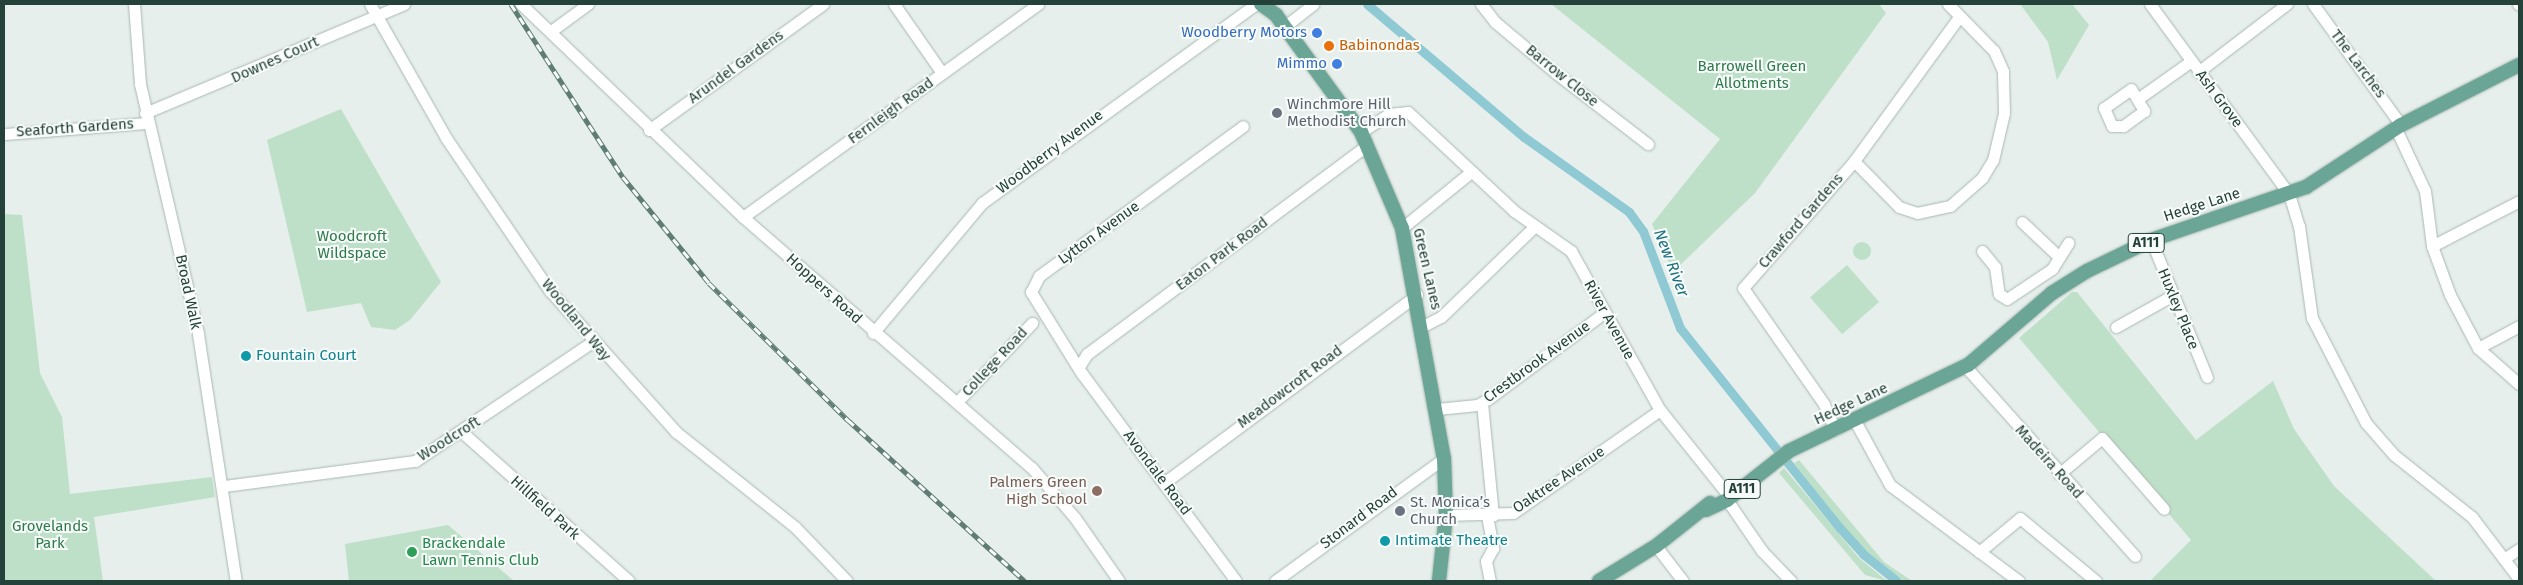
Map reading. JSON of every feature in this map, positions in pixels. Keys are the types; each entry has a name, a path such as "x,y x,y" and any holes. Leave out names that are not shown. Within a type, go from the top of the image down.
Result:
{"main road":[{"name":"Green Lanes","path":"1261,4 1284,27 1361,132 1402,228 1423,326 1444,458 1446,515 1439,581"},
{"name":"Hedge Lane","path":"1599,581 1656,546 1706,510 1726,495 1761,462 1773,460 1856,421 1965,366 2052,294 2151,240 2289,194 2337,169 2399,127 2519,65"}],"street":[{"name":"Broad Walk","path":"134,4 146,118 198,334 224,486 236,581"},
{"name":"Woodland Way","path":"370,4 446,138 550,291 592,342 676,432 795,527 847,581"},
{"name":"Downes Court","path":"146,118 404,4"},
{"name":"Hoppers Road","path":"521,4 551,31 649,130 743,218 874,333 958,402 1052,489 1119,581"},
{"path":"551,31 588,4"},
{"name":"Arundel Gardens","path":"649,130 823,4"},
{"path":"894,4 942,73"},
{"name":"Fernleigh Road","path":"743,218 1038,4"},
{"name":"Woodberry Avenue","path":"874,333 982,203 1256,4"},
{"path":"1284,27 1313,4"},
{"name":"Barrow Close","path":"1481,4 1495,22 1557,74 1648,144"},
{"path":"1854,161 1899,206 1917,213 1950,206 1982,178 2001,135 2004,78 1994,52 1948,4"},
{"name":"Ash Grove","path":"2150,4 2289,194 2299,226 2312,318 2366,424 2394,455 2472,517 2506,558 2519,579"},
{"path":"2198,72 2287,4"},
{"name":"The Larches","path":"2313,4 2399,127 2425,191 2432,246 2450,295 2478,348"},
{"name":"Crawford Gardens","path":"1835,430 1824,404 1743,288 1854,161 1959,17"},
{"path":"2140,98 2191,61"},
{"name":"River Avenue","path":"1361,132 1404,110 1471,172 1535,226 1571,251 1660,410 1726,495 1762,551 1791,581"},
{"name":"Seaforth Gardens","path":"4,134 146,118"},
{"name":"Lytton Avenue","path":"1080,365 1032,299 1035,282 1244,126"},
{"name":"Eaton Park Road","path":"1080,365 1087,354 1366,146"},
{"path":"1402,228 1471,172"},
{"path":"2432,246 2519,201"},
{"path":"2022,222 2059,257"},
{"path":"1423,326 1441,317 1535,226"},
{"name":"Huxley Place","path":"2151,240 2207,377"},
{"path":"1982,251 1995,268 1999,294 2007,299 2041,278 2068,243"},
{"path":"2041,278 2052,294"},
{"name":"Meadowcroft Road","path":"1165,482 1417,295"},
{"path":"2116,327 2173,295"},
{"name":"Crestbrook Avenue","path":"1437,409 1482,403 1604,313"},
{"name":"College Road","path":"958,402 1032,323"},
{"path":"2519,326 2478,348 2519,384"},
{"name":"Woodcroft","path":"224,486 404,464 463,433 592,342"},
{"name":"Avondale Road","path":"1080,365 1236,581"},
{"name":"Madeira Road","path":"1965,366 2059,474 2135,556"},
{"path":"1482,403 1492,548 1486,561 1490,581"},
{"name":"Oaktree Avenue","path":"1446,515 1513,513 1660,410"},
{"path":"1856,421 1890,485 2019,581"},
{"name":"Hillfield Park","path":"463,433 629,581"},
{"path":"2059,474 2102,438 2164,509"},
{"name":"Stonard Road","path":"1275,581 1444,458"},
{"path":"1979,552 2020,518 2096,581"},
{"path":"1656,546 1684,581"},
{"path":"2506,558 2519,549"}],"green space":[{"name":"Barrowell Green Allotments","path":"1551,4 1879,4 1886,13 1755,193 1673,272 1652,224 1720,139"},
{"path":"2020,4 2072,4 2089,25 2057,80 2048,42"},
{"name":"Woodcroft Wildspace","path":"341,109 441,282 410,320 395,330 371,327 361,303 307,312 267,140"},
{"name":"Grovelands Park","path":"4,214 22,215 40,373 62,417 70,494 212,477 215,497 94,517 103,581 4,581"},
{"path":"1858,242 1866,242 1871,247 1869,258 1858,260 1853,255 1853,247"},
{"path":"1847,265 1879,302 1842,334 1810,297"},
{"path":"2072,292 2077,292 2196,440 2273,381 2294,429 2334,486 2436,581 2150,581 2191,540 2019,338"},
{"path":"1799,460 1884,562 1912,581 1904,581 1857,544 1794,463"},
{"path":"1784,468 1859,558 1887,581 1865,575 1779,473"},
{"name":"Brackendale Lawn Tennis Club","path":"448,525 514,581 349,581 345,544"}],"waterway":[{"name":"New River","path":"1367,4 1524,137 1629,212 1643,231 1680,328 1839,527 1863,554 1897,581"}],"railway":[{"path":"511,4 623,177 709,283 848,420 1025,581"}],"place":[{"name":"Woodberry Motors","path":"1317,33"},
{"name":"Babinondas","path":"1329,46"},
{"name":"Mimmo","path":"1337,64"},
{"name":"Winchmore Hill Methodist Church","path":"1277,113"},
{"name":"Fountain Court","path":"246,356"},
{"name":"Palmers Green High School","path":"1097,491"},
{"name":"St. Monica’s Church","path":"1400,511"},
{"name":"Intimate Theatre","path":"1385,541"},
{"name":"Brackendale Lawn Tennis Club","path":"412,552"}]}
